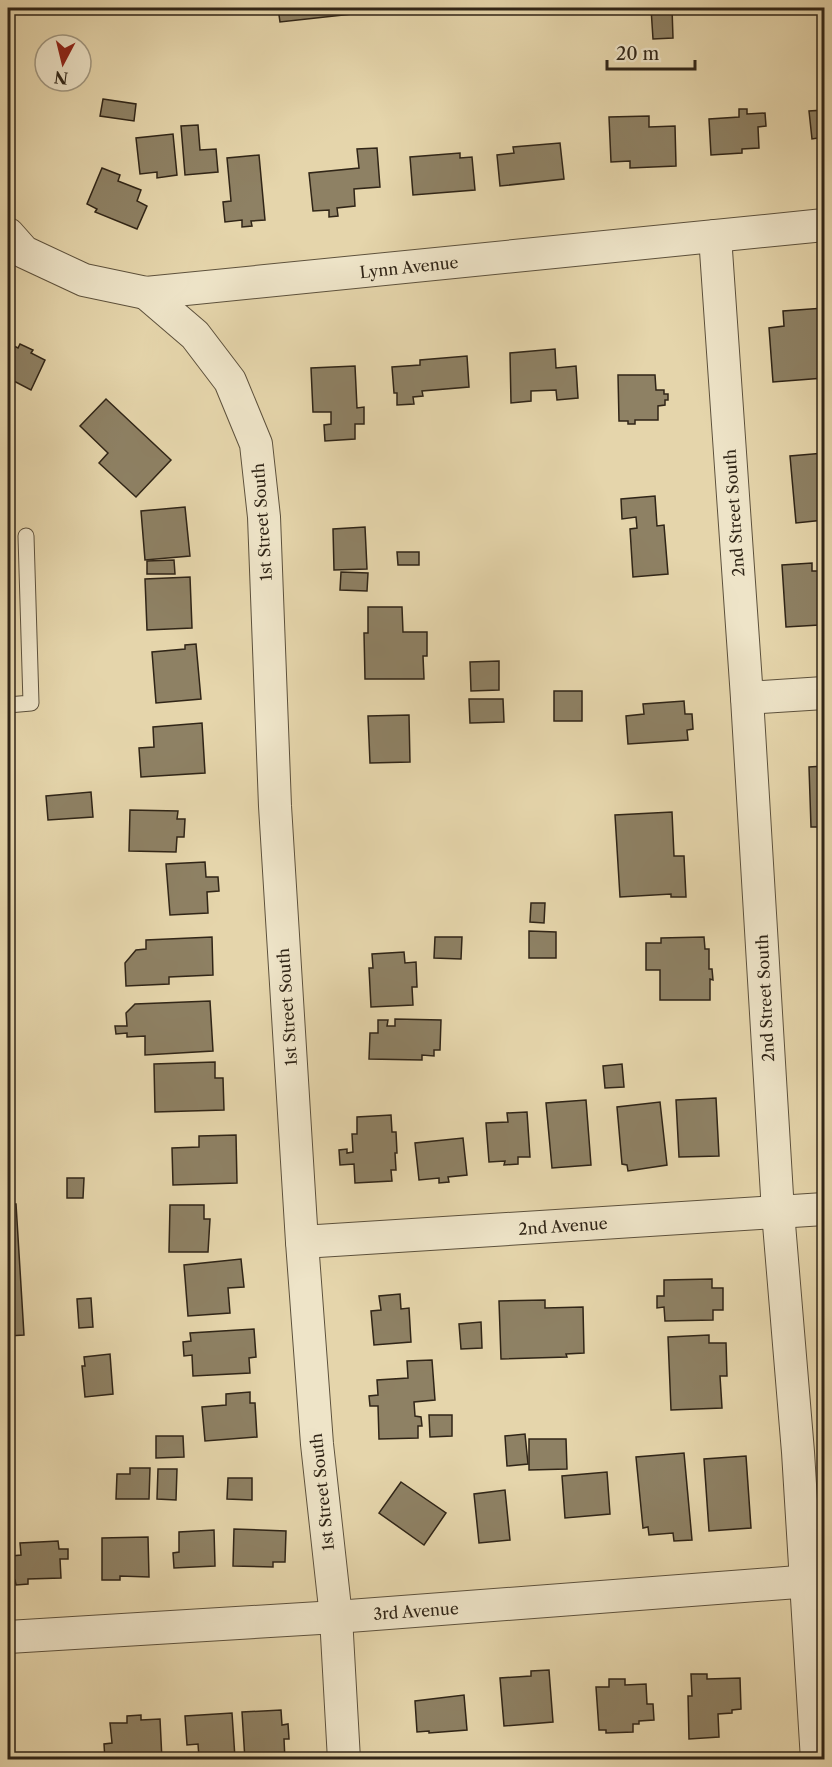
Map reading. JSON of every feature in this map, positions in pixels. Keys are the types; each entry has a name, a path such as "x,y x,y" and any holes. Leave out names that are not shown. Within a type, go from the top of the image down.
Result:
{"street":[{"name":"Lynn Avenue","path":"8,234 24,252 84,280 146,293 825,225"},
{"name":"2nd Street South","path":"715,236 747,698 778,1212 798,1452 815,1581 817,1760"},
{"name":"1st Street South","path":"146,293 195,335 230,381 256,444 264,517 275,806 302,1242 317,1444 336,1617 344,1760"},
{"path":"747,698 825,693"},
{"name":"2nd Avenue","path":"302,1242 825,1209"},
{"name":"3rd Avenue","path":"8,1637 336,1617 815,1581"}],"lane":[{"path":"8,705 31,703 26,536"}],"building":[{"path":"278,8 361,8 361,13 280,22"},
{"path":"651,8 672,8 673,38 653,39"},
{"path":"821,91 824,91 824,110"},
{"path":"103,99 136,104 134,121 100,116"},
{"path":"739,109 747,109 747,114 765,113 766,126 758,127 759,148 742,149 742,153 711,155 709,119 739,117"},
{"path":"824,110 824,137 812,139 809,111"},
{"path":"649,116 649,127 675,126 676,166 630,168 630,161 611,162 609,117"},
{"path":"198,125 200,150 216,149 218,172 185,175 181,126"},
{"path":"173,134 177,175 157,178 157,172 140,174 136,138"},
{"path":"560,143 564,179 500,186 497,155 514,153 513,147"},
{"path":"377,148 380,187 354,189 355,206 337,208 338,216 329,217 329,210 313,211 309,173 359,168 357,149"},
{"path":"460,153 460,158 472,157 475,190 413,195 410,157"},
{"path":"259,155 265,220 251,221 252,226 242,227 242,220 225,222 223,202 231,201 227,158"},
{"path":"102,168 120,175 118,181 141,190 137,201 147,206 137,229 95,212 97,209 87,204"},
{"path":"824,308 824,378 773,382 769,328 784,326 783,311"},
{"path":"8,343 18,348 20,344 33,350 31,353 45,360 31,390 8,378"},
{"path":"555,349 556,368 576,366 578,398 557,400 556,390 531,391 531,401 511,403 510,353"},
{"path":"467,356 469,387 422,391 423,396 413,397 414,404 397,405 392,367 420,365 420,360"},
{"path":"355,366 357,408 364,407 364,424 355,424 355,439 325,441 324,425 331,424 331,412 313,412 311,368"},
{"path":"618,375 655,375 656,390 664,390 664,394 668,394 665,405 658,406 658,420 635,420 635,424 619,421"},
{"path":"106,399 171,460 136,497 99,463 108,453 80,426"},
{"path":"824,453 824,520 796,523 790,456"},
{"path":"655,496 657,526 664,525 668,574 633,577 630,529 637,528 636,517 622,519 621,499"},
{"path":"185,507 190,556 145,560 141,511"},
{"path":"365,527 367,569 334,570 333,529"},
{"path":"397,552 419,552 419,565 398,565"},
{"path":"174,560 175,574 147,574 147,561"},
{"path":"812,563 812,571 824,571 824,614 818,615 819,625 786,627 782,565"},
{"path":"341,572 368,573 367,591 340,590"},
{"path":"190,577 192,628 147,630 145,579"},
{"path":"368,607 402,607 403,632 427,632 427,656 423,656 424,679 365,679 364,633 368,633"},
{"path":"196,644 201,699 156,703 152,652 185,649 185,645"},
{"path":"499,661 499,690 471,691 470,662"},
{"path":"554,691 582,691 582,721 554,721"},
{"path":"469,699 503,699 504,722 470,723"},
{"path":"684,701 685,714 692,714 693,729 687,730 688,740 628,744 626,716 644,714 643,704"},
{"path":"409,715 410,762 370,763 368,716"},
{"path":"202,723 205,773 141,777 139,748 154,747 153,727"},
{"path":"824,766 824,827 811,827 809,767"},
{"path":"91,792 93,817 48,820 46,796"},
{"path":"130,810 178,811 177,819 185,819 184,837 177,837 176,852 129,851"},
{"path":"672,812 674,856 684,856 686,897 671,897 671,894 620,897 615,815"},
{"path":"205,862 206,877 218,877 219,891 207,892 208,913 170,915 166,864"},
{"path":"531,903 545,903 544,923 530,922"},
{"path":"529,931 556,932 556,958 529,958"},
{"path":"212,937 213,975 169,977 169,984 126,986 125,963 136,950 146,949 146,940"},
{"path":"435,937 462,937 461,959 434,958"},
{"path":"704,937 705,949 709,949 709,969 712,969 710,1000 660,1000 660,970 646,970 646,943 661,943 661,938"},
{"path":"404,952 405,963 416,962 417,987 412,987 413,1005 371,1007 369,968 373,968 372,954"},
{"path":"210,1001 213,1051 145,1055 145,1036 127,1037 127,1033 116,1034 115,1026 127,1026 126,1013 135,1004"},
{"path":"395,1019 441,1020 440,1050 434,1050 434,1056 422,1055 422,1060 369,1059 370,1033 378,1033 378,1020 388,1020 387,1026 395,1026"},
{"path":"215,1062 215,1078 223,1078 224,1110 155,1112 154,1064"},
{"path":"622,1064 624,1087 605,1088 603,1066"},
{"path":"716,1098 719,1156 679,1157 676,1100"},
{"path":"586,1100 591,1165 552,1168 546,1103"},
{"path":"660,1102 667,1165 628,1171 627,1165 622,1164 617,1107"},
{"path":"527,1112 530,1157 518,1157 518,1164 504,1165 505,1161 489,1162 486,1123 508,1122 507,1113"},
{"path":"391,1115 392,1132 396,1132 397,1153 395,1153 396,1170 391,1170 392,1181 355,1183 354,1164 340,1165 339,1150 347,1149 347,1153 353,1152 352,1134 357,1134 357,1117"},
{"path":"236,1135 237,1183 173,1185 172,1148 199,1147 199,1136"},
{"path":"463,1138 467,1175 448,1177 449,1182 439,1183 439,1178 419,1180 415,1143"},
{"path":"67,1178 84,1178 83,1198 67,1198"},
{"path":"8,1204 16,1204 24,1335 8,1336"},
{"path":"170,1205 204,1205 204,1219 210,1219 208,1252 169,1252"},
{"path":"241,1259 244,1287 228,1288 230,1313 188,1316 184,1265"},
{"path":"712,1279 712,1288 723,1288 723,1310 713,1310 713,1320 665,1321 664,1307 657,1308 657,1296 664,1296 664,1280"},
{"path":"400,1294 401,1309 409,1308 411,1342 374,1345 371,1311 381,1310 379,1296"},
{"path":"91,1298 93,1327 79,1328 77,1299"},
{"path":"545,1300 545,1308 583,1307 584,1353 566,1354 567,1357 501,1359 499,1301"},
{"path":"481,1322 482,1348 461,1349 459,1324"},
{"path":"254,1329 256,1357 249,1358 250,1373 193,1376 192,1355 184,1356 183,1342 191,1341 190,1333"},
{"path":"709,1335 709,1343 726,1343 727,1376 720,1376 722,1408 671,1410 668,1337"},
{"path":"110,1354 113,1394 85,1397 82,1366 85,1366 84,1357"},
{"path":"432,1360 435,1400 414,1402 415,1416 421,1417 422,1426 418,1426 418,1438 379,1439 378,1406 370,1406 369,1396 378,1395 377,1380 408,1378 407,1361"},
{"path":"250,1392 250,1403 255,1403 257,1437 205,1441 202,1407 226,1405 226,1394"},
{"path":"429,1415 452,1415 452,1436 430,1437"},
{"path":"525,1434 528,1464 507,1466 505,1436"},
{"path":"156,1436 183,1436 184,1457 156,1458"},
{"path":"529,1439 566,1439 567,1469 529,1470"},
{"path":"684,1453 692,1540 674,1541 673,1533 649,1535 648,1527 643,1528 636,1457"},
{"path":"746,1456 751,1528 709,1531 704,1459"},
{"path":"130,1468 150,1468 149,1499 116,1499 117,1474 130,1474"},
{"path":"158,1469 177,1469 176,1500 157,1499"},
{"path":"607,1472 610,1514 565,1518 562,1476"},
{"path":"228,1478 252,1478 252,1500 227,1499"},
{"path":"401,1482 446,1513 424,1545 379,1513"},
{"path":"505,1490 510,1540 479,1543 474,1494"},
{"path":"234,1529 286,1531 285,1562 273,1562 273,1567 233,1566"},
{"path":"214,1530 215,1566 174,1568 173,1553 179,1552 179,1532"},
{"path":"148,1537 149,1577 120,1576 120,1580 102,1580 102,1538"},
{"path":"58,1541 59,1549 68,1549 68,1559 60,1559 61,1578 28,1579 28,1584 16,1585 15,1580 12,1580 11,1556 21,1555 20,1543"},
{"path":"549,1670 553,1722 504,1726 500,1678 531,1676 531,1671"},
{"path":"691,1674 707,1674 707,1679 740,1678 741,1709 732,1710 732,1713 718,1714 719,1737 689,1739 688,1696 692,1696"},
{"path":"609,1679 625,1679 625,1685 646,1684 647,1704 653,1704 654,1720 639,1721 639,1724 633,1724 633,1732 606,1733 606,1730 599,1730 596,1687 609,1687"},
{"path":"464,1695 467,1730 417,1732 415,1701"},
{"path":"281,1710 282,1725 288,1724 289,1739 284,1739 285,1760 245,1760 242,1712"},
{"path":"232,1713 235,1758 228,1758 228,1754 199,1758 198,1744 187,1745 185,1716"},
{"path":"141,1715 141,1720 160,1719 162,1760 105,1760 104,1744 112,1743 110,1723 127,1723 127,1716"}]}
